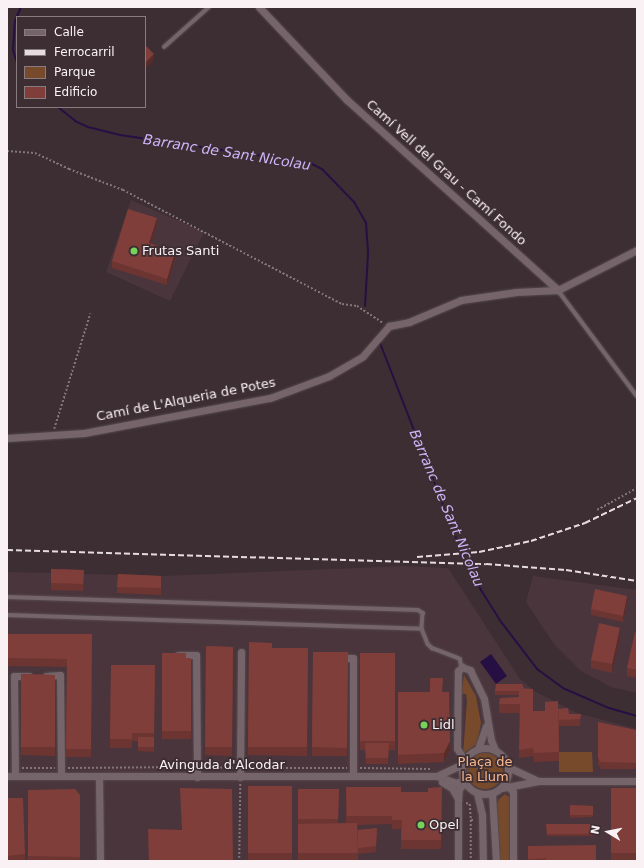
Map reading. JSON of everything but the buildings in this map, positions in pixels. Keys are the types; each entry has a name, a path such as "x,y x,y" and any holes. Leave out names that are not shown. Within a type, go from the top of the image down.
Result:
{"street":[{"name":"Camí Vell del Grau - Camí Fondo","path":"259,7 347,100 558,290"},
{"path":"389,326 409,322 461,300 516,292 558,290 637,250"},
{"name":"Camí de L'Alqueria de Potes","path":"7,438 52,436 144,422 270,398 329,376 363,356 389,326"},
{"path":"240,776 241,652"},
{"path":"173,655 196,655 197,777"},
{"path":"333,658 356,658 353,776"},
{"path":"450,769 457,748 458,672 462,667 470,670 480,689 495,750 505,759 508,767 505,787"},
{"path":"11,776 14,676 60,675 61,776"},
{"path":"464,762 478,749 487,722"},
{"path":"457,748 464,762 464,781 459,789 458,800 458,861"},
{"path":"478,749 495,750"},
{"name":"Avinguda d'Alcodar","path":"437,776 464,762"},
{"path":"508,767 538,781"},
{"name":"Avinguda d'Alcodar","path":"11,776 437,776 456,783 464,781"},
{"path":"437,776 452,788 458,800"},
{"path":"99,777 100,861"},
{"path":"464,781 477,793 482,815 483,861"},
{"path":"477,793 492,794 505,787 538,781 637,781"},
{"path":"505,787 513,792 514,861"},
{"path":"492,794 496,861"}],"lane":[{"path":"164,47 209,7"},
{"path":"558,290 637,396"},
{"path":"7,597 418,610 423,613 422,629 432,648 460,659 462,667"},
{"path":"7,615 422,629"}],"path":[{"path":"7,151 35,153 69,169 123,190 342,304 357,306 389,326"},
{"path":"52,436 90,314"},
{"path":"596,510 637,488"},
{"path":"239,858 240,776"},
{"path":"470,820 471,861"}],"shaded area":[{"path":"131,200 204,232 170,301 106,272"},
{"path":"403,566 448,568 520,679 536,692 577,713 637,729 637,861 7,861 7,572 163,576"},
{"path":"533,576 637,590 637,693 611,687 581,671 553,643 526,602"},
{"path":"491,654 507,676 496,684 480,662"}],"green space":[{"path":"464,675 476,696 481,723 477,744 463,754 467,701 466,694 461,694"},
{"path":"559,752 592,752 593,772 559,772"},
{"name":"Plaça de la Llum","path":"489,753 498,758 502,764 502,778 498,784 489,789 481,789 472,784 468,778 467,767 472,758 478,754"},
{"path":"505,794 509,797 509,861 500,861 497,804 499,799"}],"waterway":[{"name":"Barranc de Sant Nicolau","path":"17,16 21,7"},
{"name":"Barranc de Sant Nicolau","path":"16,19 13,50 16,60"},
{"name":"Barranc de Sant Nicolau","path":"59,108 75,121 88,127 120,135 310,163 322,169 354,202 366,223 368,254 365,306"},
{"name":"Barranc de Sant Nicolau","path":"380,343 460,548 481,590 502,623 537,669 565,689 609,708 637,716"}],"railway":[{"path":"417,557 479,552 531,541 585,523 637,498"},
{"path":"7,550 486,564 566,570 637,581"}],"place":[{"name":"Frutas Santi","path":"134,251"},
{"name":"Lidl","path":"424,725"},
{"name":"Opel","path":"421,825"}]}
